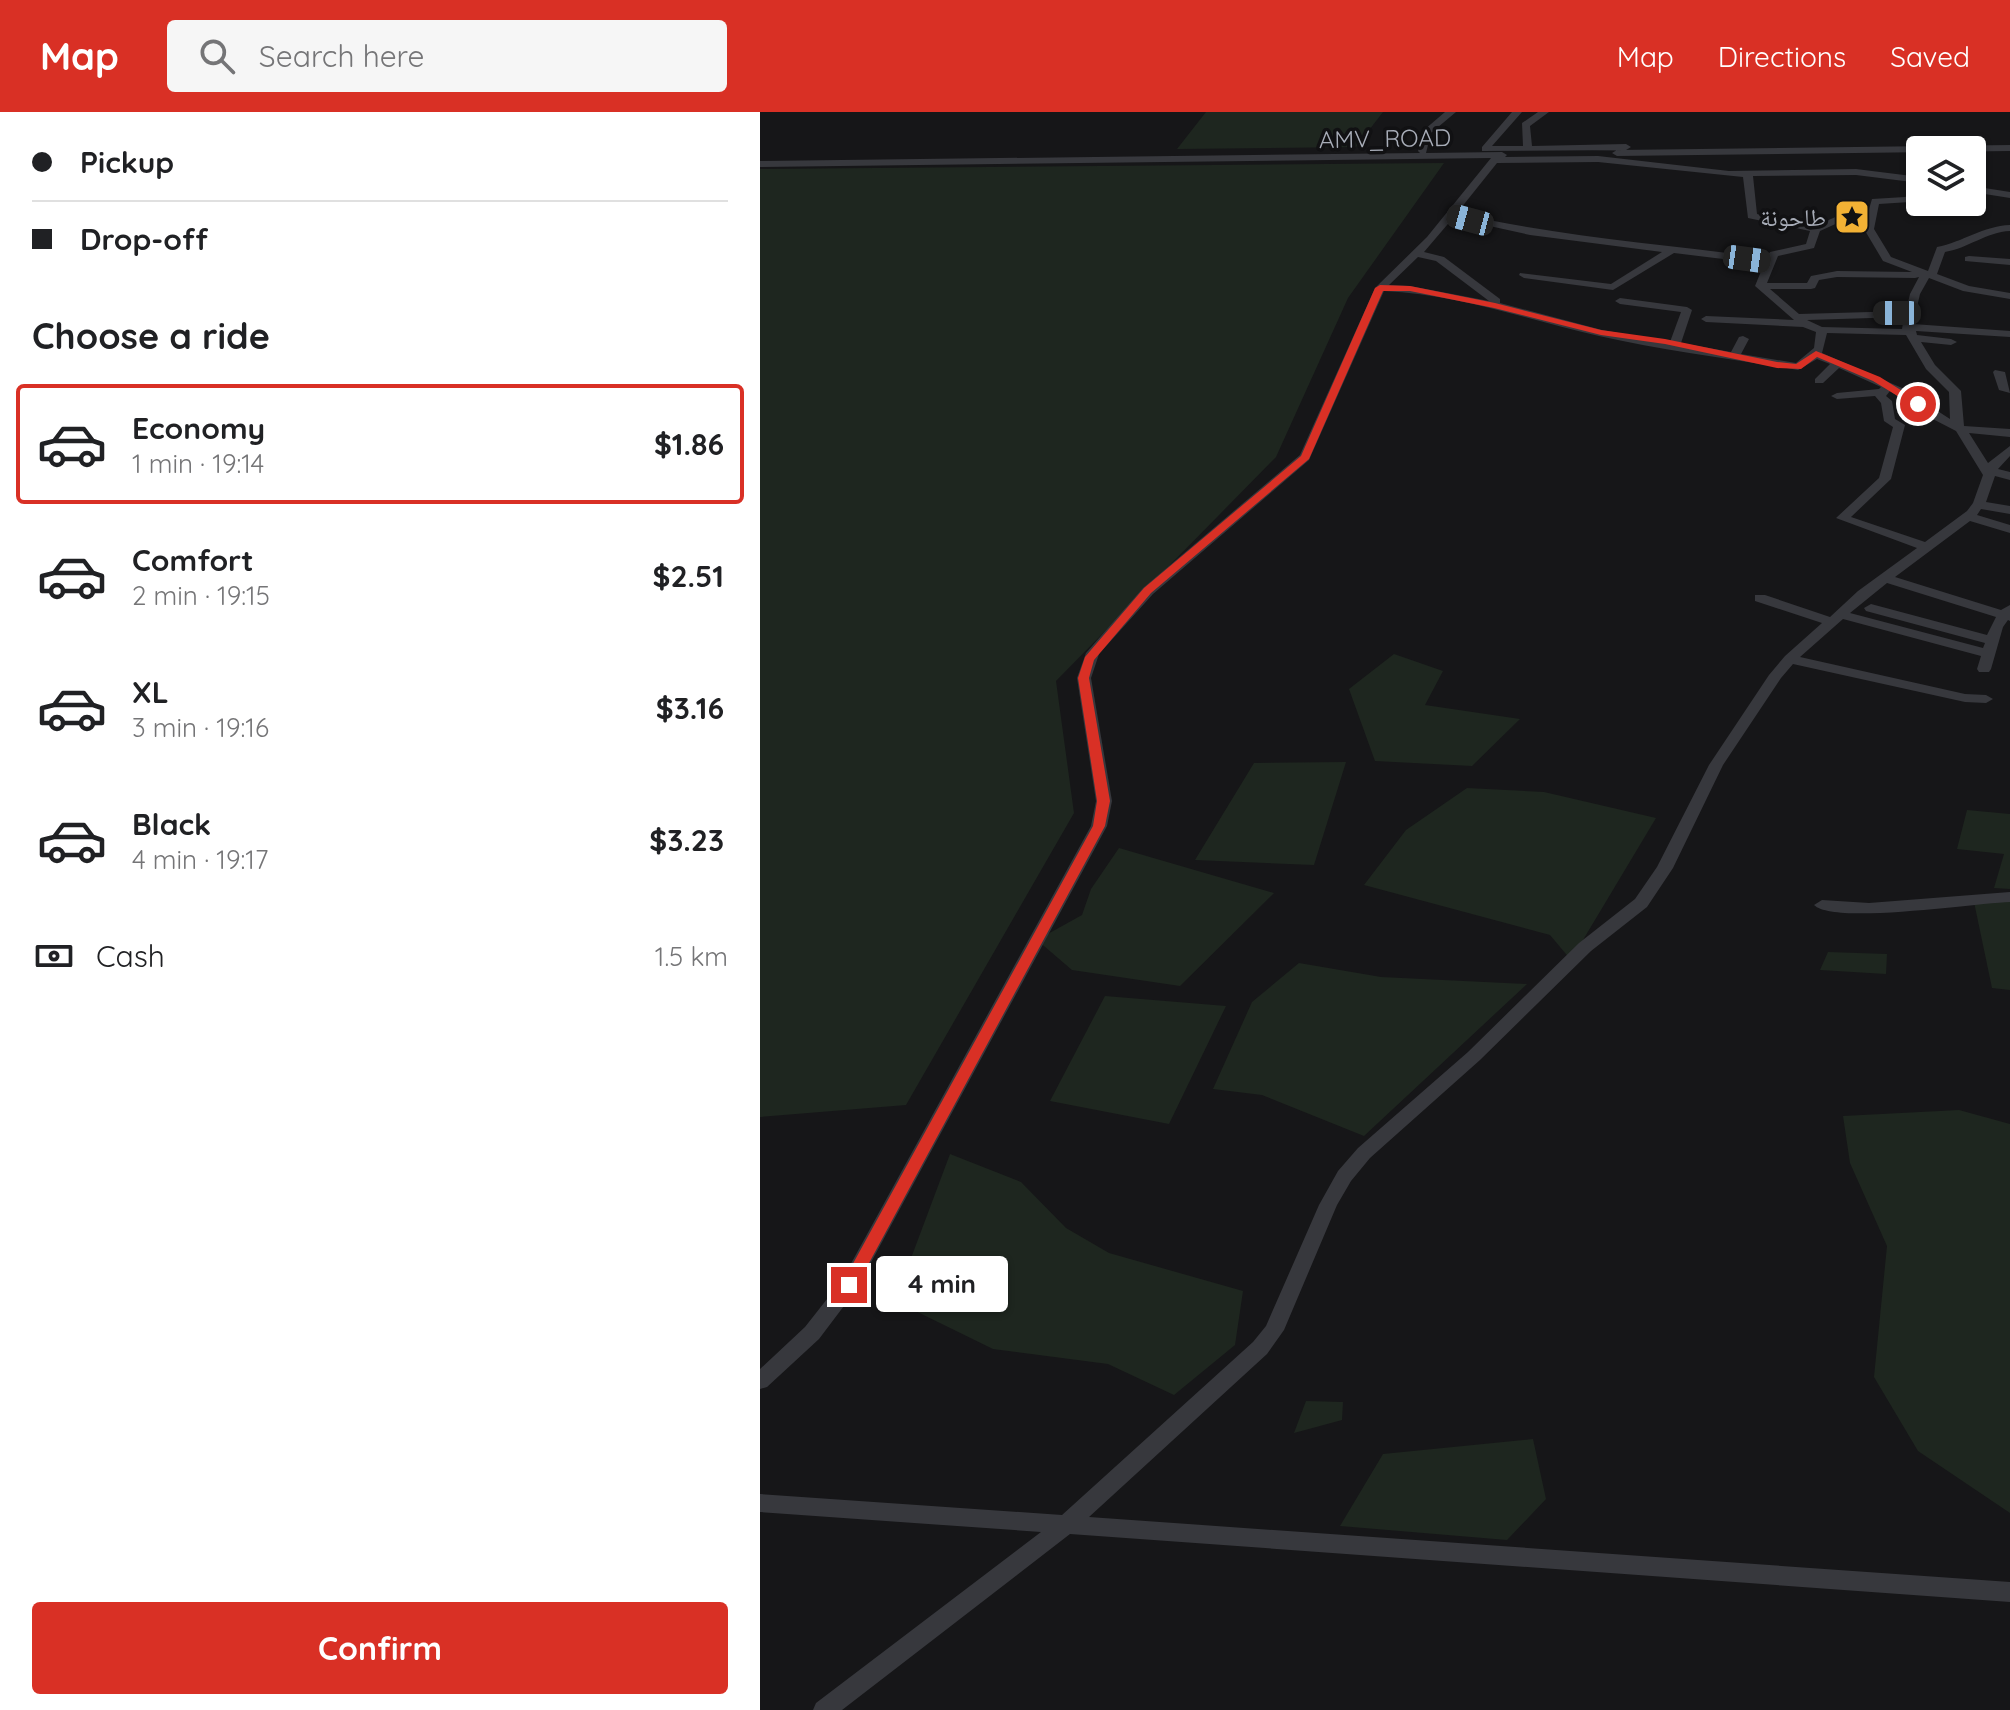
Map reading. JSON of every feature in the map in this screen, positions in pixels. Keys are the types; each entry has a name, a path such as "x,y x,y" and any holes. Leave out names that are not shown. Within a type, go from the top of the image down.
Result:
{"street":[{"path":"1423,151 1427,132 1451,112"},
{"path":"760,1381 812,1333 849,1285 1099,826 1104,801 1084,678 1089,659 1148,591 1186,555 1305,457 1380,288 1451,215 1517,112"},
{"path":"1528,148 1525,125 1544,112"},
{"path":"1489,155 1528,148 2010,145"},
{"name":"AMV_ROAD","path":"760,161 1489,155 2010,145"},
{"path":"1312,156 1423,151 1442,154"},
{"path":"1489,155 1598,159 1748,174 1856,172 1906,178"},
{"path":"1748,174 1752,216 1816,229 1840,218 1868,219"},
{"path":"1986,191 2010,195"},
{"path":"1906,197 1875,201 1868,219 1869,229 1887,259 1976,291 2010,296"},
{"path":"1451,215 1520,233 1675,248 1772,262"},
{"path":"1760,286 1811,286 1815,278 1837,274 1925,275 1932,273 1941,249 1960,247 1986,228 2010,228"},
{"path":"1760,286 1774,254 1810,246 1816,229"},
{"path":"1524,275 1613,287 1675,248"},
{"path":"1416,253 1440,259 1456,269 1497,302 1495,305"},
{"path":"1969,259 2010,262"},
{"path":"1925,275 1911,328 1930,367 1955,391 1956,422 1989,472 2010,476"},
{"path":"1760,286 1801,320 1821,330 1911,328 1951,342"},
{"path":"1380,288 1410,289 1495,305 1601,333 1798,367 1812,358 1821,345 1821,330"},
{"path":"1620,301 1687,310 1675,344"},
{"path":"1706,319 1801,320 2010,334"},
{"path":"1734,357 1743,339"},
{"path":"1771,348 1770,354 1838,363 1961,429 2010,433"},
{"path":"1819,381 1838,363"},
{"path":"1999,372 2005,390 2010,390"},
{"path":"1837,396 1884,390"},
{"path":"1884,390 1880,397 1886,401 1890,421 1899,425 1889,472 1842,518 1924,546"},
{"path":"824,1710 1066,1525 1260,1348 1286,1306 1328,1205 1344,1176 1364,1153 1474,1056 1585,947 1653,889 1716,765 1776,675 1834,618 1973,511 1989,472 2010,452"},
{"path":"1973,511 2010,510"},
{"path":"1973,511 2010,529"},
{"path":"1885,578 1922,592 2008,613 1984,669"},
{"path":"1760,598 1834,618 1991,648"},
{"path":"1871,608 1991,648"},
{"path":"1790,659 1965,698 1986,699"},
{"path":"1822,905 1880,909 1969,896 2010,897"},
{"path":"760,1503 2010,1592"}],"shaded area":[{"path":"1206,112 1383,112 1356,147 1177,149"},
{"path":"1444,163 1348,298 1276,457 1056,681 1074,813 906,1105 760,1117 760,169"},
{"path":"1394,654 1443,671 1425,705 1520,719 1472,766 1375,761 1349,689"},
{"path":"1346,762 1314,865 1195,860 1254,763"},
{"path":"1467,788 1544,792 1656,818 1571,960 1550,935 1364,885 1406,830"},
{"path":"1967,810 2010,814 2010,889 1994,888 2004,854 1957,849"},
{"path":"1119,848 1274,893 1180,986 1072,970 1037,940 1082,915 1091,889"},
{"path":"1974,902 2010,902 2010,990 1992,988"},
{"path":"1828,952 1887,954 1886,974 1820,970"},
{"path":"1299,963 1381,977 1527,984 1364,1136 1262,1095 1213,1089 1252,1002"},
{"path":"1105,996 1226,1006 1169,1124 1050,1101"},
{"path":"1959,1110 2010,1124 2010,1513 1918,1451 1874,1377 1887,1246 1850,1163 1843,1116"},
{"path":"950,1154 1021,1182 1066,1228 1109,1253 1243,1291 1235,1345 1174,1395 1108,1364 993,1349 895,1301"},
{"path":"1306,1401 1343,1402 1342,1420 1294,1433"},
{"path":"1533,1439 1546,1499 1507,1540 1340,1526 1383,1454"}],"place":[{"name":"طاحونة","path":"1852,217"}],"route":[{"path":"849,1285 1102,819 1104,801 1084,678 1089,659 1148,591 1186,555 1296,468 1305,457 1322,424 1362,321 1380,288 1410,289 1495,305 1601,333 1665,341 1777,365 1798,367 1816,354 1876,379 1918,404"}]}
